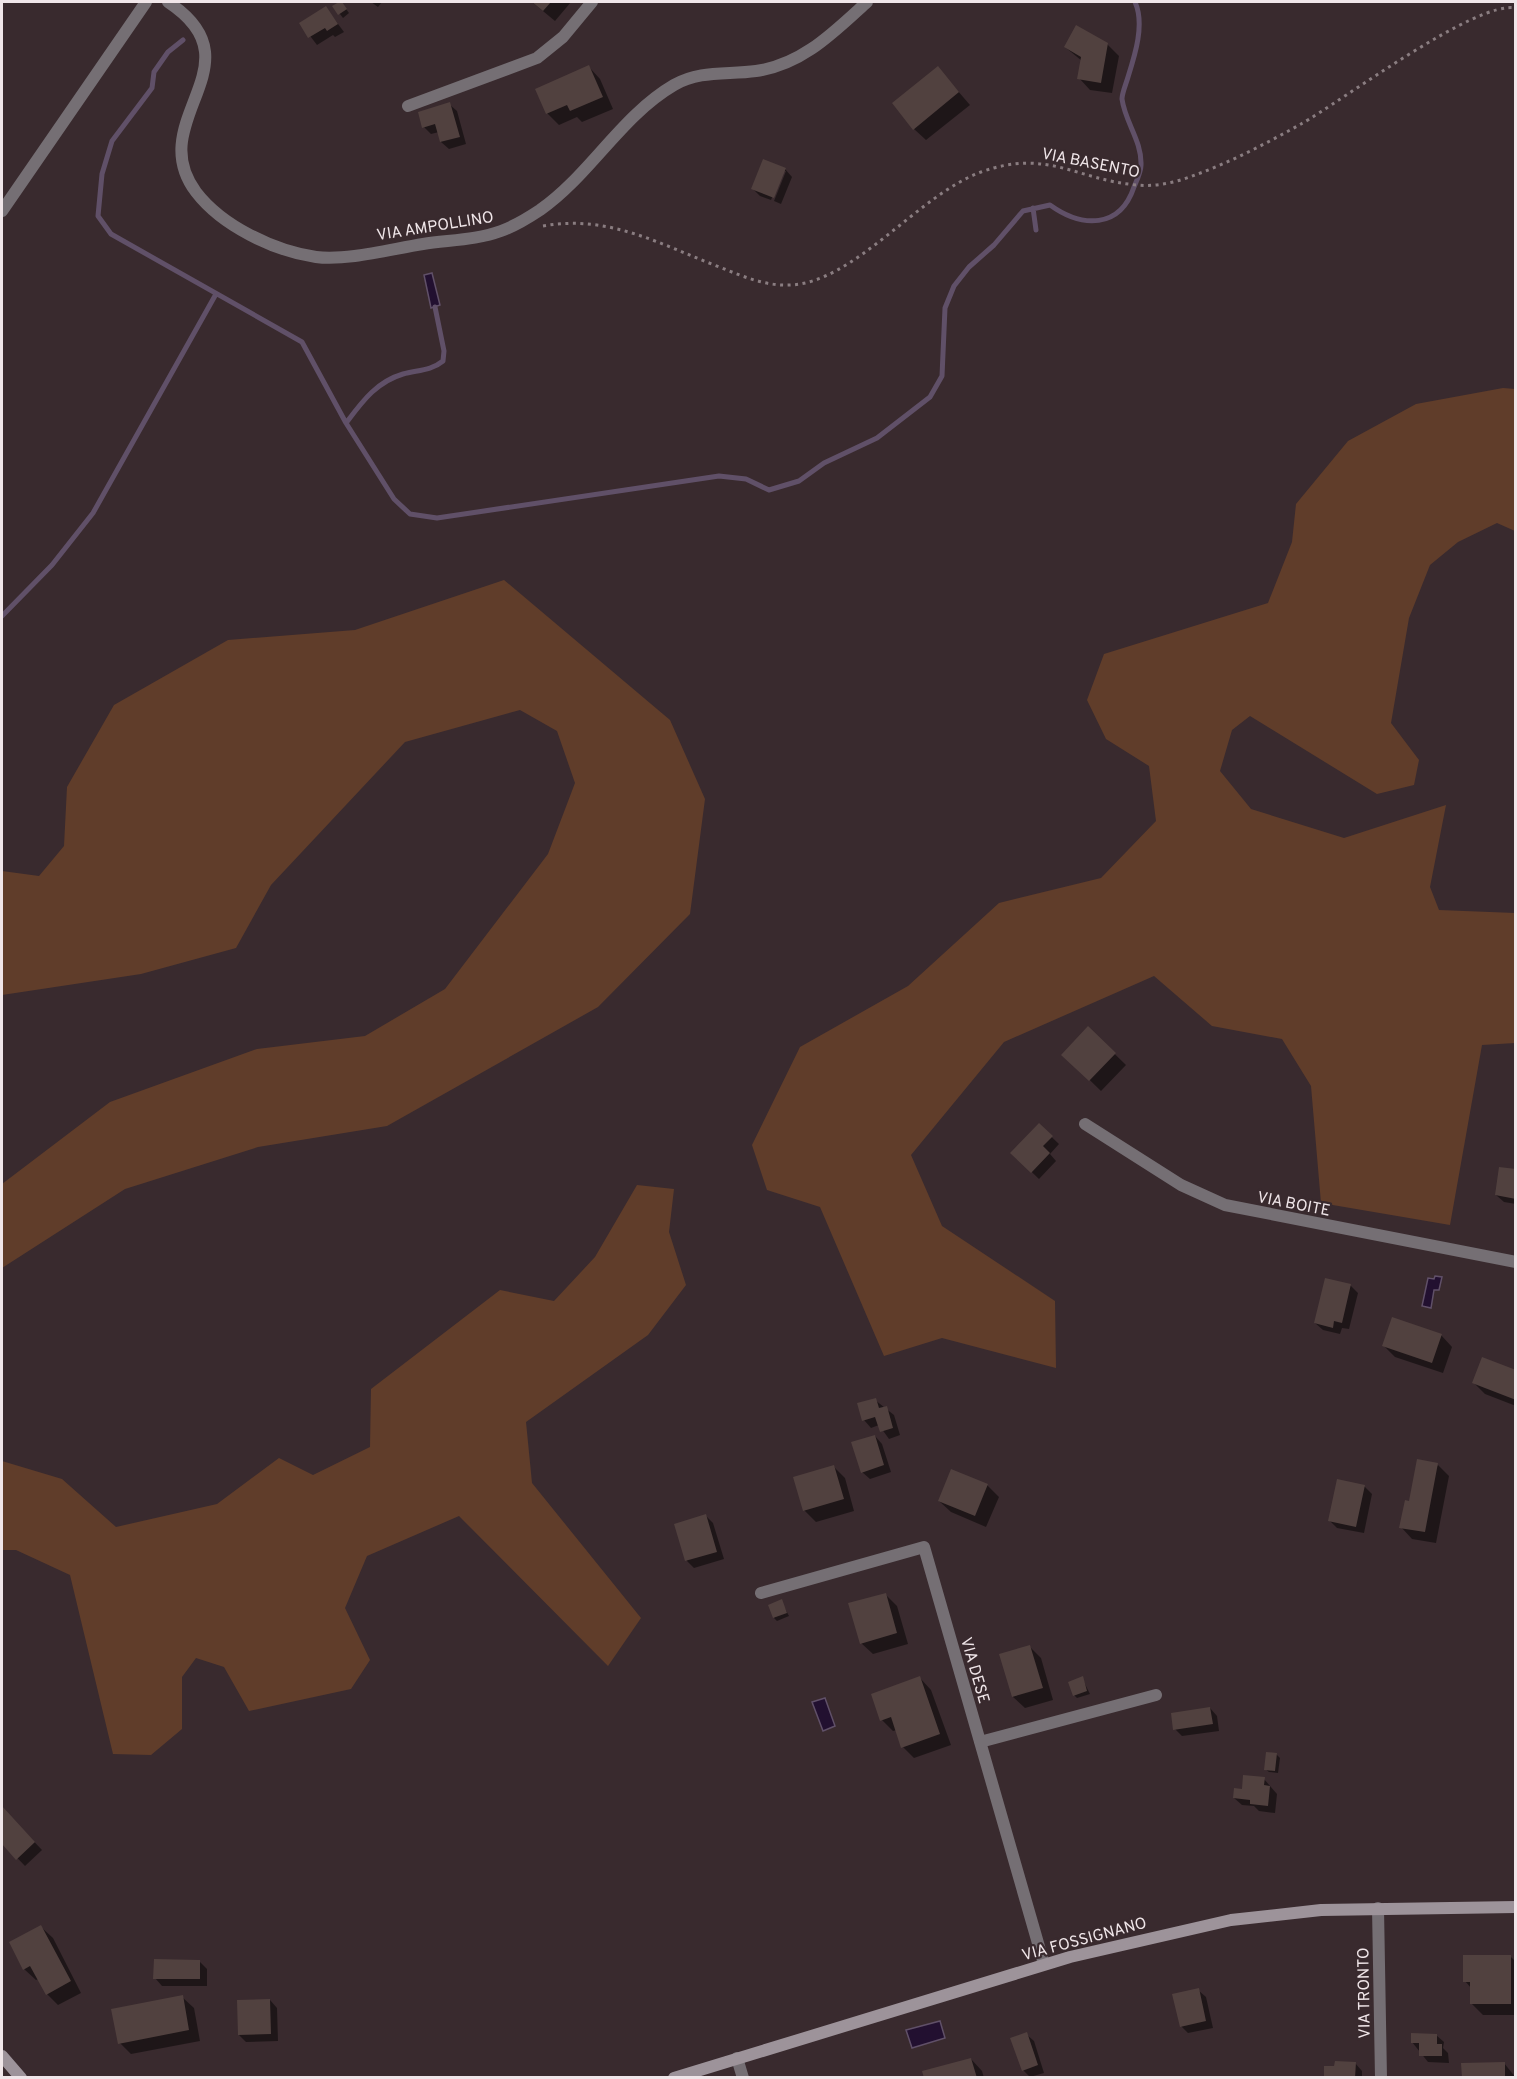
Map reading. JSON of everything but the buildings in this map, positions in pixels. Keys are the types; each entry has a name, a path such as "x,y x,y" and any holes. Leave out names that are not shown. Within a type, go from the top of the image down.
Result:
{"street":[{"path":"2,210 146,2"},
{"name":"VIA AMPOLLINO","path":"168,2 196,25 202,33 207,49 206,62 183,136 182,157 192,187 210,207 250,233 280,247 322,257 491,234 511,227 555,197 628,122 672,86 699,76 757,71 788,63 824,40 867,2"},
{"path":"408,106 514,69 537,58 563,37 592,2"},
{"name":"VIA BOITE","path":"1085,1124 1180,1185 1225,1205 1515,1262"},
{"name":"VIA DESE","path":"761,1593 924,1546 1044,1964"},
{"path":"980,1742 1156,1695"},
{"name":"VIA FOSSIGNANO","path":"674,2078 1044,1964 1130,1941 1231,1920 1296,1912 1378,1908 1515,1907"},
{"name":"VIA TRONTO","path":"1378,1908 1380,2078"},
{"path":"2,2056 21,2078"},
{"path":"736,2058 743,2078"}],"path":[{"name":"VIA BASENTO","path":"537,227 570,222 604,224 741,276 778,285 800,285 842,267 954,184 996,167 1026,163 1051,164 1121,183 1150,186 1191,176 1232,159 1301,124 1454,28 1492,11 1515,8"}],"shaded area":[{"path":"432,273 440,305 431,308 424,275"},
{"path":"1503,388 1515,389 1515,531 1497,523 1458,542 1430,565 1409,618 1391,723 1419,760 1414,785 1377,794 1250,716 1232,730 1220,771 1251,809 1344,838 1446,805 1430,887 1439,910 1515,913 1515,1043 1482,1045 1450,1225 1321,1203 1311,1086 1282,1039 1212,1026 1154,976 1004,1042 911,1155 942,1226 1055,1301 1056,1368 942,1338 884,1356 820,1207 767,1190 752,1145 800,1047 908,986 999,903 1101,878 1156,821 1149,766 1106,739 1087,700 1104,654 1268,603 1292,542 1296,504 1348,441 1416,404"},
{"path":"504,580 670,720 705,799 690,914 598,1007 387,1126 258,1147 125,1189 2,1268 2,1184 110,1102 257,1049 365,1036 445,989 548,854 575,783 557,731 520,710 405,742 271,885 236,948 141,974 2,995 2,871 39,876 64,846 67,787 114,705 228,640 355,630"},
{"path":"637,1185 674,1189 669,1232 686,1285 648,1335 526,1422 532,1483 641,1618 608,1666 459,1516 367,1556 345,1608 370,1660 351,1689 249,1711 224,1667 196,1658 182,1677 182,1729 151,1755 113,1754 70,1575 16,1550 2,1550 2,1461 62,1479 116,1527 217,1504 279,1458 313,1475 370,1447 371,1389 500,1290 554,1301 595,1257"},
{"path":"1435,1276 1442,1277 1439,1290 1434,1290 1431,1308 1422,1306 1428,1278 1434,1279"},
{"path":"825,1698 835,1726 823,1731 812,1702"},
{"path":"940,2021 945,2038 912,2048 906,2030"}],"waterway":[{"path":"183,40 168,52 154,72 152,88 112,141 102,174 98,216 111,234 302,342 346,423 394,499 410,514 437,518 719,476 746,479 769,490 799,481 824,463 877,438 930,397 942,376 945,308 954,286 969,267 994,245 1023,211 1050,205 1075,218 1099,220 1110,217 1128,201 1139,176 1141,165 1139,148 1122,99 1138,40 1139,20 1135,2"},
{"path":"1033,208 1036,230"},
{"path":"2,616 52,565 93,513 216,294"},
{"path":"346,423 377,387 403,374 434,367 443,361 444,351 435,307"}]}
